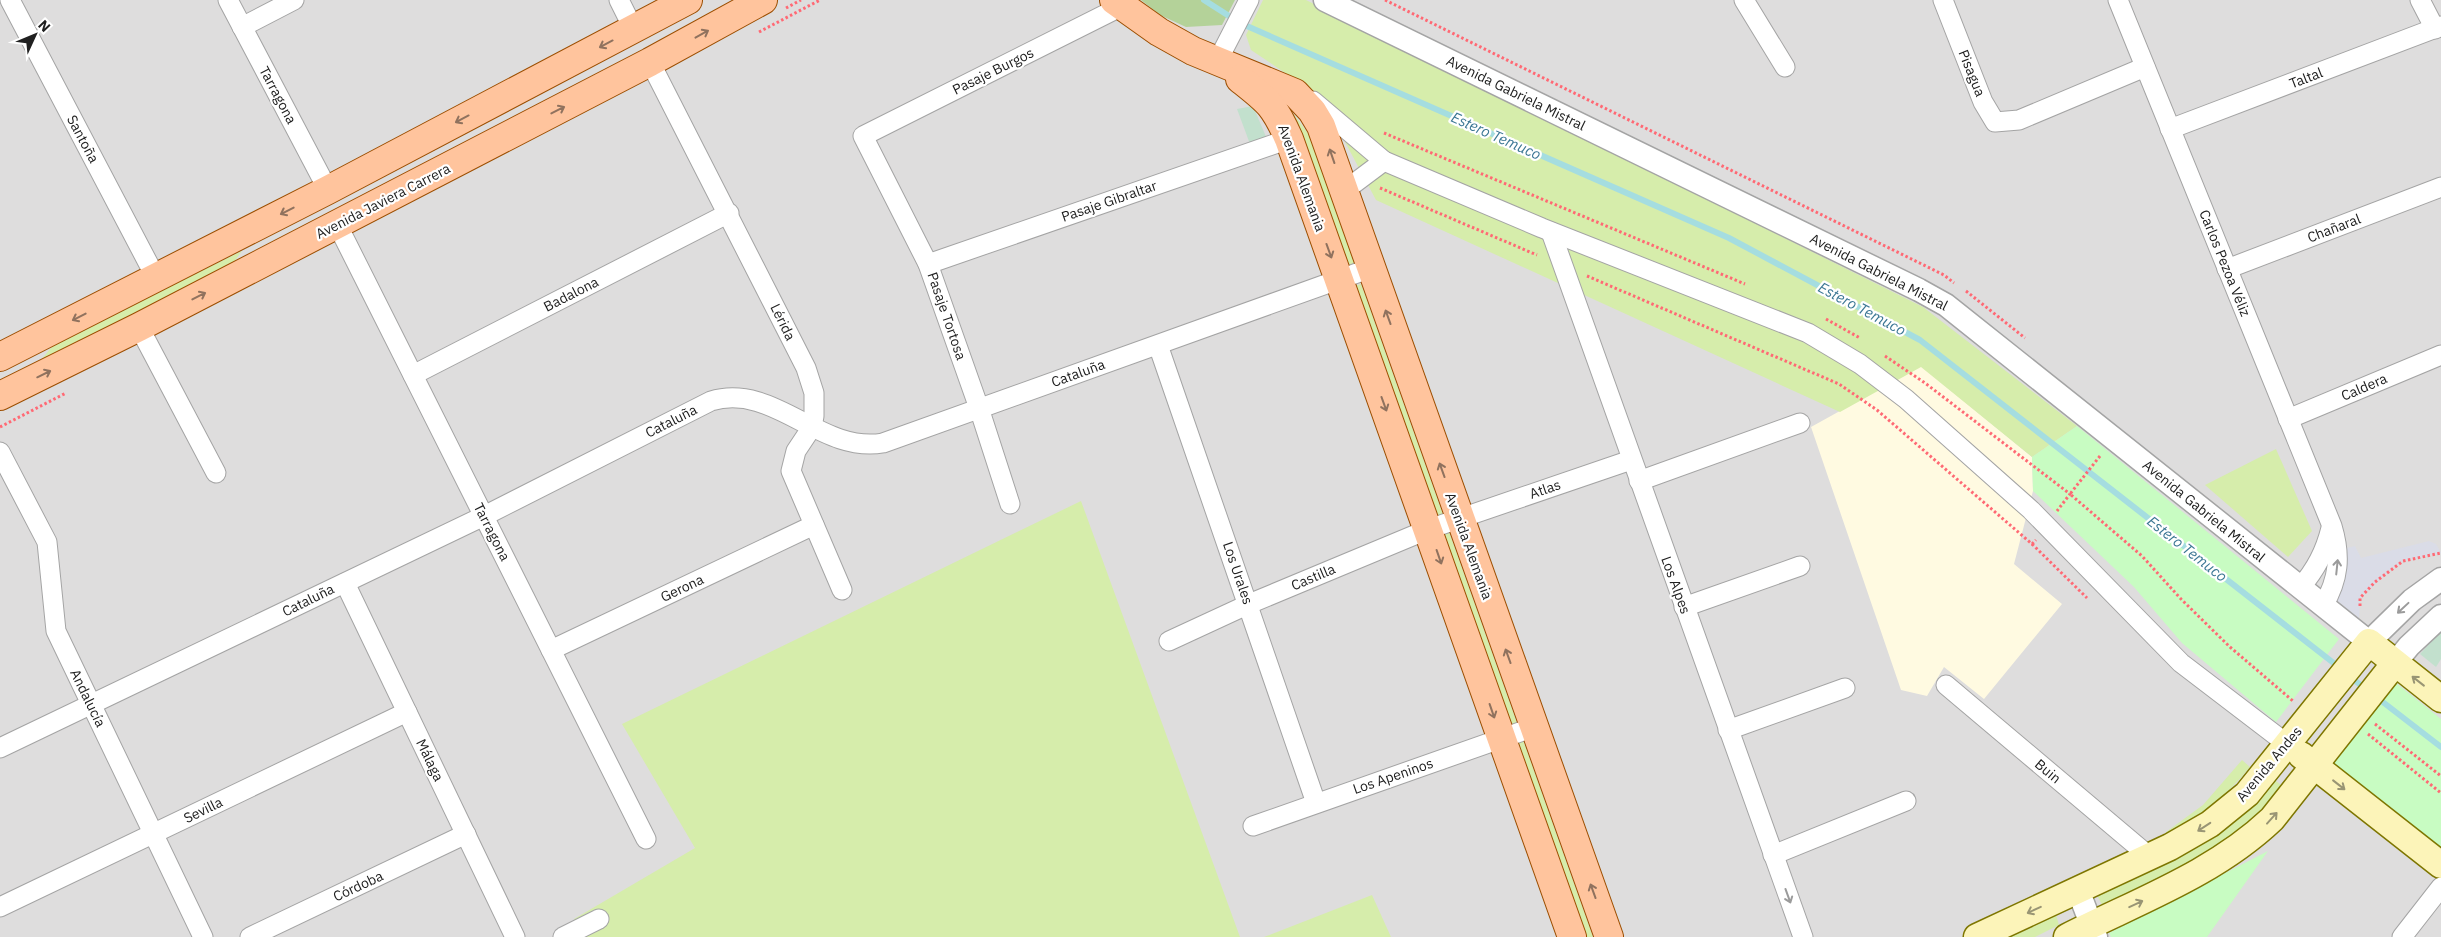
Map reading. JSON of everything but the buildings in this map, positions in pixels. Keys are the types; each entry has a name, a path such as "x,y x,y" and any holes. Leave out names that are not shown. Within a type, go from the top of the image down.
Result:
{"main road":[{"name":"Avenida Javiera Carrera","path":"0,396 139,327 377,204 650,62 763,0"},
{"path":"1118,3 1159,32 1222,53"},
{"path":"0,357 328,190 634,30 676,6"},
{"path":"650,62 655,35 676,6"},
{"name":"Avenida Alemania","path":"1222,53 1295,93 1312,111 1321,126 1459,518 1610,937"},
{"name":"Avenida Alemania","path":"1222,53 1277,111 1289,139 1429,528 1572,937"},
{"path":"328,190 349,202 377,204"},
{"path":"296,246 314,218 328,190"},
{"name":"Avenida Andes","path":"1977,937 2190,837 2229,809 2246,794 2363,650"},
{"name":"Avenida Gabriela Mistral","path":"2363,650 2389,669 2441,699"},
{"path":"2067,937 2094,931 2237,850 2272,819 2314,765 2357,726 2389,669"},
{"path":"2287,744 2441,866"}],"street":[{"name":"Santoña","path":"10,0 156,278"},
{"name":"Tarragona","path":"228,0 328,190"},
{"path":"242,27 294,0"},
{"path":"620,0 634,30"},
{"path":"1222,53 1249,0"},
{"name":"Avenida Gabriela Mistral","path":"1325,0 1919,290 1946,305 2323,606 2363,650"},
{"path":"1744,0 1785,67"},
{"name":"Pisagua","path":"1943,0 1982,102 1995,122 2019,120 2145,67"},
{"name":"Carlos Pezoa Véliz","path":"2118,0 2332,526 2338,546 2338,567 2334,587 2323,606"},
{"path":"2420,0 2438,27"},
{"name":"Pasaje Burgos","path":"863,136 1118,3"},
{"name":"Taltal","path":"2170,129 2438,27"},
{"name":"Lérida","path":"650,62 729,213 806,368 814,404 812,427"},
{"path":"1295,93 1313,100 1384,161 1551,232 1808,333 1860,364 1906,398 2031,510 2181,663 2287,744"},
{"name":"Pasaje Tortosa","path":"863,136 928,264 979,408 1010,504"},
{"name":"Pasaje Gibraltar","path":"928,264 1289,139"},
{"path":"1344,191 1384,161"},
{"name":"Chañaral","path":"2227,269 2441,187"},
{"name":"Badalona","path":"413,375 729,213"},
{"name":"Tarragona","path":"337,224 646,839"},
{"name":"Los Alpes","path":"1551,232 1803,937"},
{"name":"Cataluña","path":"0,748 484,516 700,406 724,397 742,397 756,400 812,427 849,442 871,445 883,443 1371,268"},
{"path":"139,327 216,473"},
{"name":"Los Urales","path":"1158,345 1249,604 1316,803"},
{"name":"Caldera","path":"2288,419 2441,355"},
{"path":"1639,482 1800,423"},
{"path":"812,427 800,442 791,471 842,590"},
{"name":"Andalucía","path":"0,452 47,542 56,631 203,937"},
{"name":"Atlas","path":"1459,518 1631,460"},
{"name":"Castilla","path":"1169,641 1249,604 1429,528 1459,518"},
{"name":"Gerona","path":"551,650 814,525"},
{"path":"2300,588 2316,569 2326,549 2332,526"},
{"path":"1684,607 1800,566"},
{"name":"Avenida Andes","path":"2363,650 2412,600 2441,579"},
{"name":"Málaga","path":"345,583 515,937"},
{"path":"2389,669 2441,616"},
{"name":"Buin","path":"1946,685 2150,857"},
{"path":"1728,730 1845,688"},
{"name":"Sevilla","path":"0,907 407,712"},
{"name":"Los Apeninos","path":"1252,826 1534,727"},
{"path":"1773,855 1906,801"},
{"name":"Córdoba","path":"250,937 466,834"},
{"path":"2402,937 2441,887"},
{"path":"2078,890 2094,931"},
{"path":"563,937 599,919"}],"path":[{"path":"2097,460 2070,494 2142,556 2181,599 2230,647 2310,716"},
{"path":"2357,726 2372,722 2441,776"},
{"path":"2357,726 2441,793"}],"shaded area":[{"path":"0,0 2441,0 2441,937 0,937"},
{"path":"1921,366 2032,457 2033,491 2014,564 2062,604 1984,699 1944,667 1927,696 1901,690 1811,427"},
{"path":"2429,541 2436,544 2441,553 2403,561 2389,571 2360,598 2359,618 2335,599 2345,579 2343,549 2355,546 2361,558"}],"green space":[{"path":"1141,0 1235,0 1222,25 1186,27 1160,15"},
{"path":"1263,0 1306,0 1923,307 2077,426 2032,457 1921,367 1840,412 1376,200 1321,97 1251,50 1246,35"},
{"path":"1253,106 1267,139 1250,144 1237,109"},
{"path":"1293,113 1312,139 1358,264 1343,269 1299,142"},
{"path":"242,251 225,274 35,367 56,342"},
{"path":"1361,284 1593,937 1580,937 1348,288"},
{"path":"2077,426 2339,639 2276,722 2182,643 2134,587 2033,491 2032,457"},
{"path":"2276,449 2312,531 2288,557 2205,485"},
{"path":"1081,501 1240,937 584,937 574,919 695,848 622,724"},
{"path":"2441,631 2441,659 2436,667 2420,654"},
{"path":"2396,683 2441,719 2441,850 2332,764"},
{"path":"2242,760 2250,767 2241,778 2202,813 2168,836 2166,832 2203,805"},
{"path":"2272,778 2285,788 2259,818 2200,860 2102,905 2096,893"},
{"path":"2268,851 2207,937 2111,937 2109,933"},
{"path":"1372,895 1391,937 1264,937"},
{"path":"2056,915 2059,925 2035,937 1997,937 2041,916"}],"waterway":[{"name":"Estero Temuco","path":"1204,0 1240,23 1729,238 1920,340 2340,668"},
{"name":"Estero Temuco","path":"2349,676 2367,690"},
{"name":"Estero Temuco","path":"2375,696 2441,747"}]}
